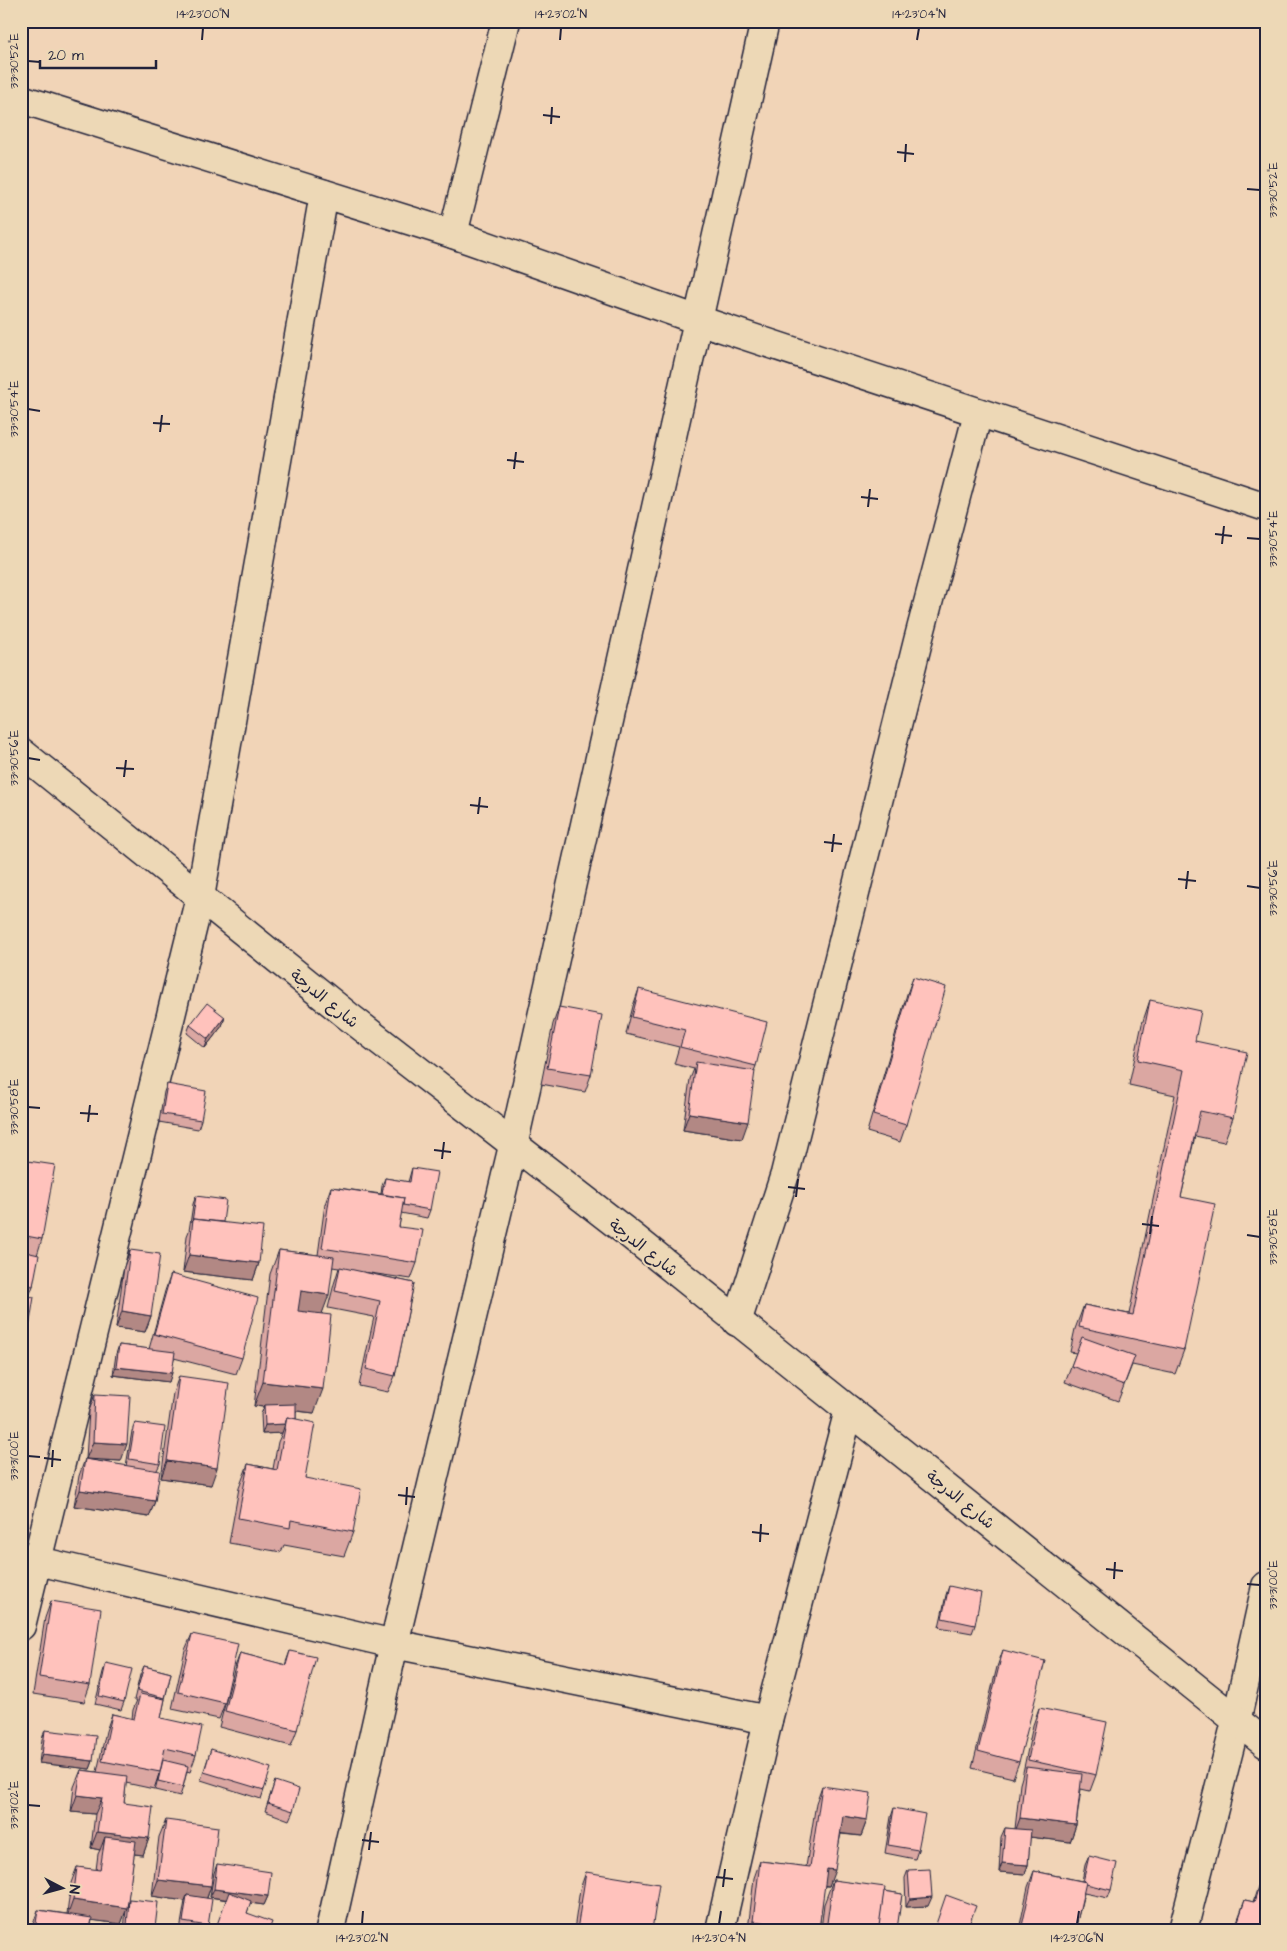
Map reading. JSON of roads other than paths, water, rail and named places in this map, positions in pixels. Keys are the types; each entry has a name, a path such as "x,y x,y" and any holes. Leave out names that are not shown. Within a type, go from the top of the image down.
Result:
{"street":[{"path":"453,234 506,21"},
{"path":"330,1930 394,1644 513,1146 765,21"},
{"path":"21,100 453,234 698,320 1266,507"},
{"path":"21,1626 29,1558 118,1237 200,897 324,194"},
{"path":"737,1322 785,1174 978,413"},
{"name":"شارع الدرجة","path":"21,752 513,1146 633,1237 1236,1722 1266,1744"},
{"path":"720,1930 768,1720 849,1410"},
{"path":"29,1558 394,1644 768,1720"},
{"path":"1184,1930 1236,1722 1266,1586"}]}
